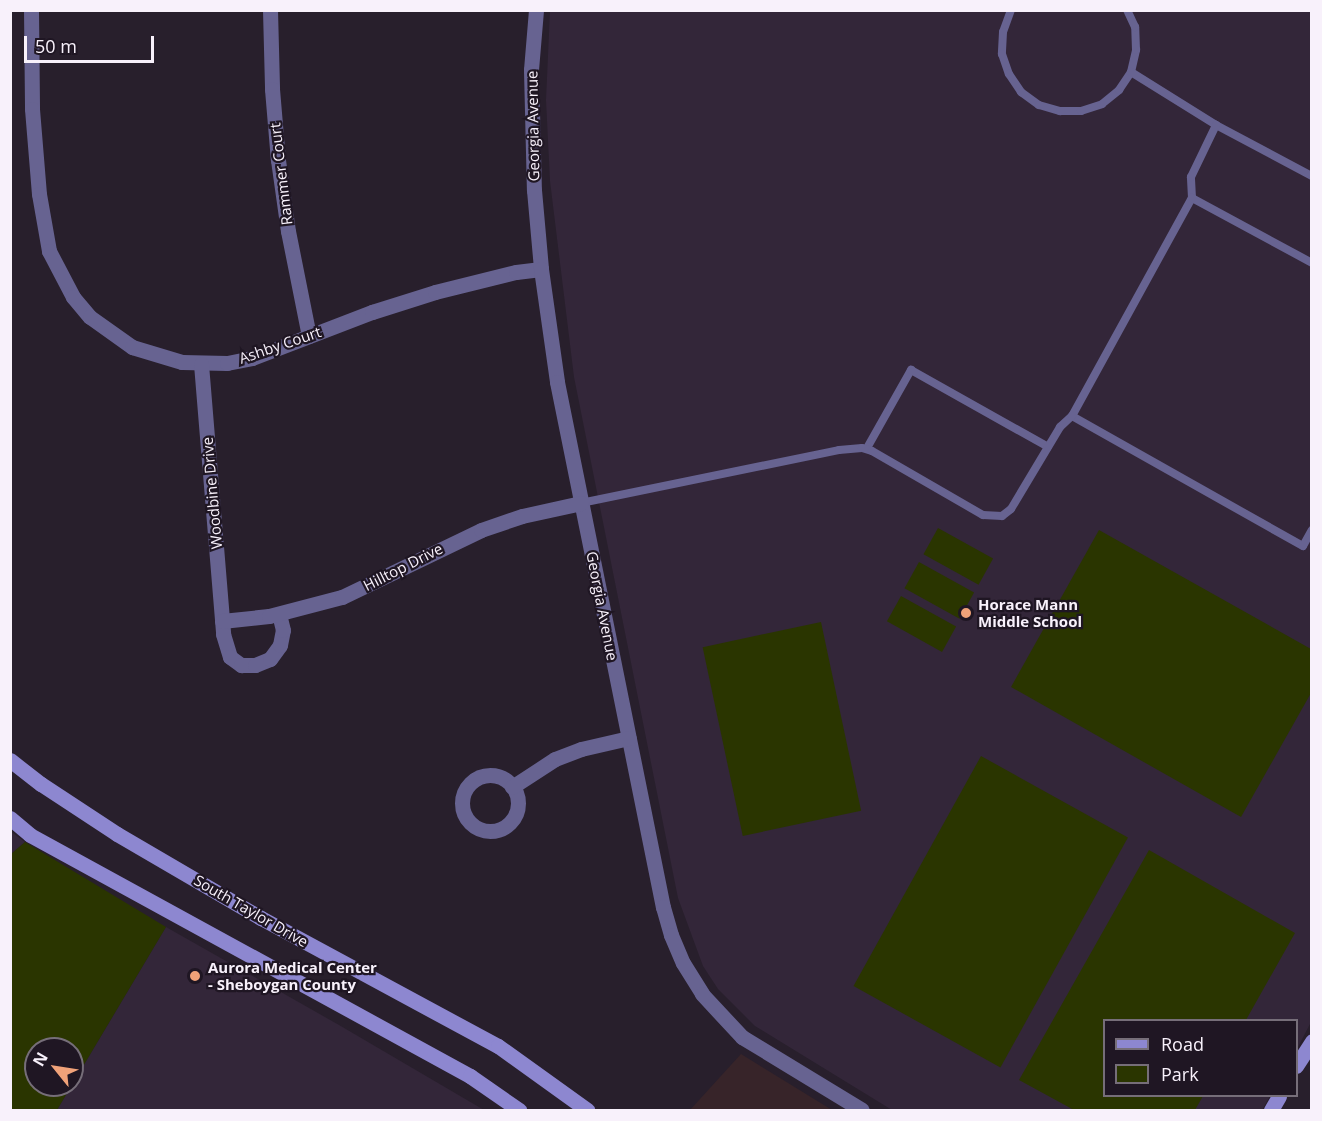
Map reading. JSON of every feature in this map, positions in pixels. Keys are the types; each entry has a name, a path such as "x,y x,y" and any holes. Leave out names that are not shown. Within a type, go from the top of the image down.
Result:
{"main road":[{"name":"South Taylor Drive","path":"10,760 41,784 109,829 271,924 498,1046 587,1110"},
{"path":"10,818 30,836 470,1076 519,1110"},
{"path":"1298,1063 1311,1041"}],"street":[{"name":"Ashby Court","path":"31,10 32,109 44,232 59,275 90,317 110,333 156,356 201,364 252,358 435,292 516,272 541,269"},
{"name":"Rammer Court","path":"270,10 272,89 278,160 292,252 309,336"},
{"name":"Georgia Avenue","path":"536,10 531,70 531,110 541,269 557,382 671,936 683,963 702,994 742,1037 862,1110"},
{"name":"Woodbine Drive","path":"201,364 222,621"},
{"name":"Hilltop Drive","path":"222,621 306,608 360,589 441,547 481,530 522,516 581,503"},
{"path":"222,621 225,647 230,657 241,665 255,666 270,659 280,645 282,630 279,614"},
{"path":"512,787 555,759 581,749 629,738"}],"lane":[{"path":"1011,10 1003,32 1002,54 1009,74 1021,92 1039,105 1060,111 1081,111 1102,104 1119,90 1131,72 1136,50 1134,27 1127,10"},
{"path":"1131,72 1216,125 1311,176"},
{"path":"581,503 839,450 867,448 983,515 998,517 1011,509 1060,427 1072,416 1192,198 1191,177 1216,125"},
{"path":"1192,198 1311,263"},
{"path":"867,448 911,370 1048,447"},
{"path":"1072,416 1303,546 1311,530"}],"shaded area":[{"name":"Horace Mann Middle School","path":"550,11 1311,11 1311,1022 1298,1047 1298,1019 1103,1019 1103,1097 1269,1097 1262,1110 892,1110 755,1026 718,989 703,966 678,898 574,377 550,181 546,100"},
{"path":"10,831 25,842 11,854 10,854"},
{"name":"Aurora Medical Center - Sheboygan County","path":"166,927 484,1110 57,1110 65,1097 84,1097 84,1065"},
{"path":"741,1054 832,1110 690,1110"}],"green space":[{"path":"938,528 993,559 979,585 923,554"},
{"path":"1099,530 1311,649 1311,693 1241,817 1011,687"},
{"path":"919,562 974,593 960,619 904,588"},
{"path":"901,596 956,627 942,652 887,621"},
{"path":"821,622 861,811 743,836 703,647"},
{"path":"981,756 1128,837 1000,1067 853,986"},
{"path":"25,842 166,927 84,1065 84,1037 24,1037 24,1097 65,1097 57,1110 11,1110 11,854"},
{"path":"1149,850 1295,933 1247,1019 1103,1019 1103,1097 1202,1097 1195,1110 1074,1110 1019,1080"}],"place":[{"name":"Horace Mann Middle School","path":"966,613"},
{"name":"Aurora Medical Center - Sheboygan County","path":"195,976"}]}
